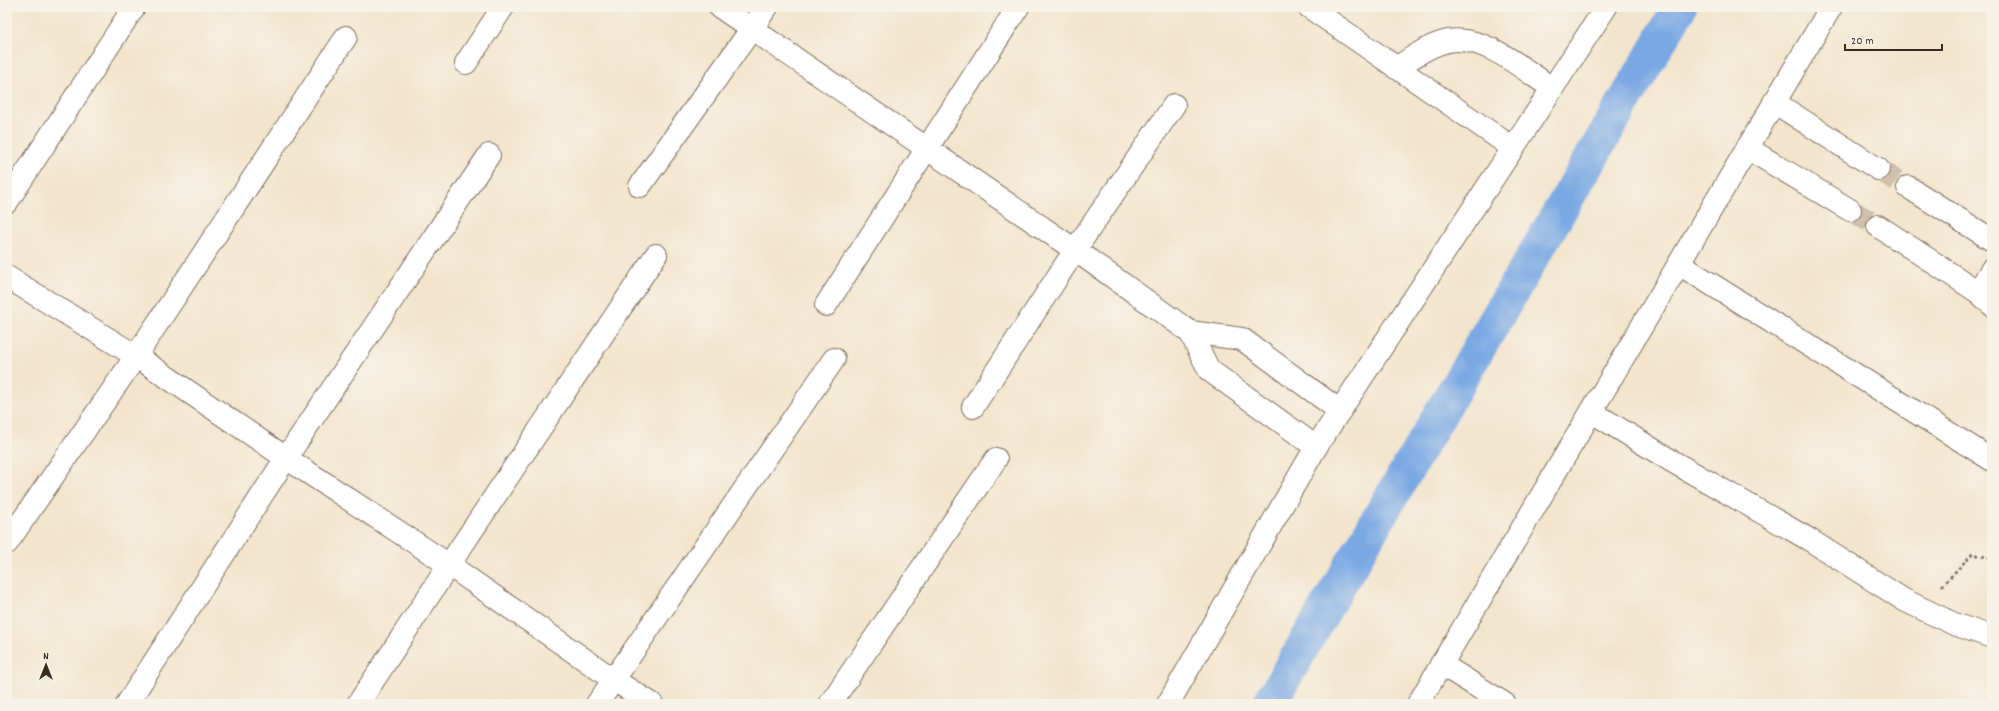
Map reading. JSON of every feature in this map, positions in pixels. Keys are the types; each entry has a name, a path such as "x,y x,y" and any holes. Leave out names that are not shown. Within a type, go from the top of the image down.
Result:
{"street":[{"path":"7,202 134,7"},
{"path":"466,63 502,7"},
{"path":"720,7 1075,250 1190,332 1209,370 1316,447"},
{"path":"640,186 767,7"},
{"path":"826,305 1018,7"},
{"path":"1309,7 1513,148"},
{"path":"1168,704 1316,447 1606,7"},
{"path":"1418,704 1831,7"},
{"path":"7,543 136,356 346,37"},
{"path":"1396,68 1431,47 1442,43 1461,40 1474,41 1494,50 1552,88"},
{"path":"1774,102 1878,169"},
{"path":"973,407 1075,250 1174,105"},
{"path":"1747,148 1850,210"},
{"path":"127,704 286,458 489,155"},
{"path":"1908,187 1992,240"},
{"path":"1878,226 1985,298 1992,269"},
{"path":"358,704 656,255"},
{"path":"1679,264 1992,460"},
{"path":"7,277 136,356 286,458 449,565 614,680 652,704"},
{"path":"1190,332 1242,338 1340,411"},
{"path":"598,704 834,359"},
{"path":"1592,412 1670,460 1810,540 1904,600 1954,624 1992,637"},
{"path":"830,704 996,458"},
{"path":"1441,664 1505,704"}],"path":[{"path":"1921,609 1972,554 1992,558"}],"waterway":[{"path":"1269,704 1680,7"}],"tunnel":[{"path":"1878,169 1908,187"},
{"path":"1850,210 1878,226"}]}
